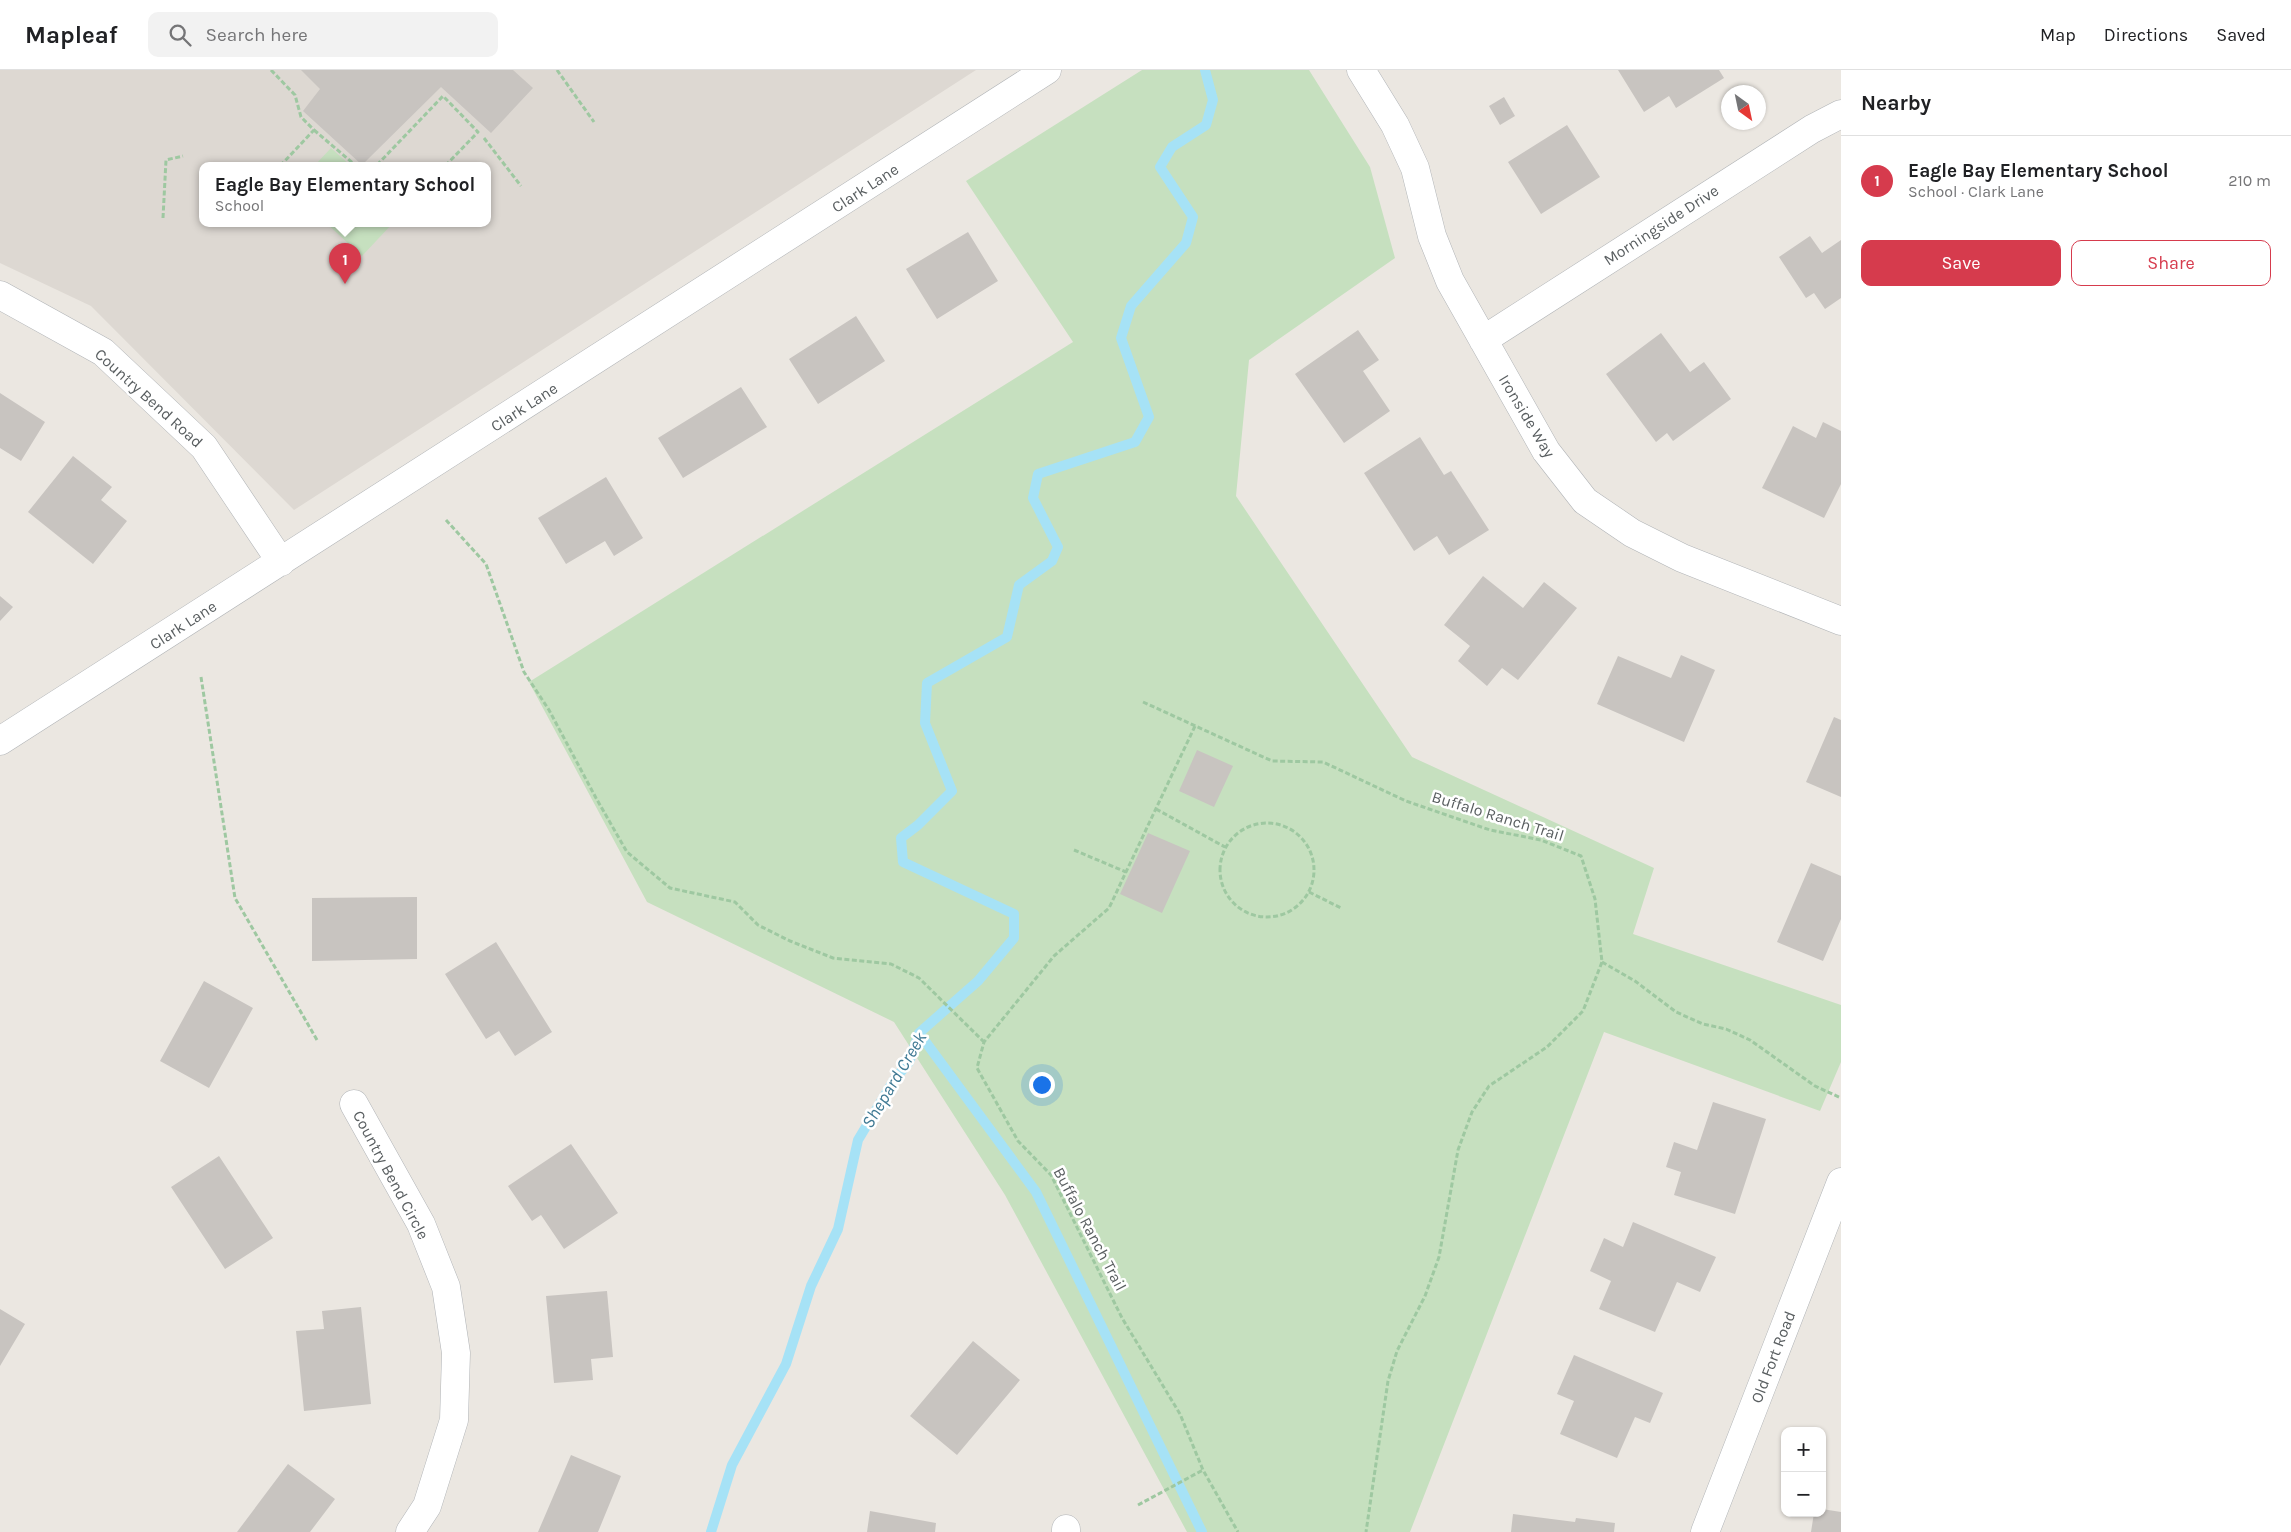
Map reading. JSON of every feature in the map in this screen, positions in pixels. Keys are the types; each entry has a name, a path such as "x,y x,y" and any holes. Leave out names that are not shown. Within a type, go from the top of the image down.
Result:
{"street":[{"name":"Clark Lane","path":"0,741 1047,70"},
{"name":"Ironside Way","path":"1361,70 1395,125 1415,168 1436,245 1450,281 1546,451 1585,501 1632,532 1682,558 1841,621"},
{"name":"Morningside Drive","path":"1483,340 1812,129 1841,114"},
{"name":"Country Bend Road","path":"0,295 103,352 204,447 281,562"},
{"name":"Country Bend Circle","path":"354,1104 421,1224 446,1288 456,1353 454,1420 427,1506 410,1532"},
{"name":"Old Fort Road","path":"1705,1532 1841,1182"}],"path":[{"path":"271,70 295,95 301,116 314,130 351,162"},
{"path":"557,70 594,122"},
{"path":"379,162 443,96 478,132 449,162"},
{"path":"284,162 314,130"},
{"path":"484,138 521,186"},
{"path":"163,218 166,160 183,156"},
{"path":"446,520 486,564 524,672 549,710 627,852 670,888 735,902 758,925 790,941 833,958 891,964 919,978 984,1042"},
{"path":"200,677 235,898 317,1040"},
{"name":"Buffalo Ranch Trail","path":"1143,702 1272,761 1323,762 1406,800 1490,830 1541,840 1581,856 1595,899 1602,962 1583,1011 1547,1047 1489,1086 1472,1112 1458,1150 1439,1257 1425,1296 1397,1351 1388,1381 1366,1532"},
{"name":"Buffalo Ranch Trail","path":"1195,726 1109,908 1054,956 984,1042 977,1068 1018,1141 1051,1175 1122,1318 1180,1414 1203,1470 1238,1532"},
{"path":"1156,809 1226,847"},
{"path":"1265,822 1282,825 1296,833 1307,844 1313,860 1314,876 1309,892 1298,906 1284,914 1268,917 1251,914 1236,906 1226,894 1220,878 1220,862 1226,847 1235,834 1250,826 1265,822"},
{"path":"1074,850 1126,872"},
{"path":"1309,892 1340,908"},
{"path":"1602,962 1635,981 1676,1012 1703,1024 1726,1029 1750,1040 1815,1086 1841,1098"},
{"path":"1138,1505 1203,1470"}],"shaded area":[{"path":"0,70 976,70 294,510 91,306 0,263"}],"green space":[{"path":"1142,70 1309,70 1370,167 1395,258 1249,360 1236,496 1412,757 1654,868 1633,934 1841,1005 1841,1062 1820,1111 1604,1032 1410,1532 1187,1532 1005,1195 894,1022 647,902 529,682 1073,342 966,181"},
{"path":"331,148 347,162 318,162"},
{"path":"330,227 389,227 362,256"}],"building":[{"path":"301,70 513,70 533,88 491,133 441,87 365,162 359,162 303,111 320,89"},
{"path":"1618,70 1719,70 1724,78 1676,108 1669,96 1644,112"},
{"path":"1504,97 1515,116 1500,125 1489,106"},
{"path":"1567,125 1600,177 1541,214 1508,162"},
{"path":"968,232 998,281 937,319 906,269"},
{"path":"1810,236 1822,253 1841,240 1841,298 1825,309 1814,293 1806,298 1779,257"},
{"path":"856,316 885,361 818,404 789,359"},
{"path":"1358,330 1379,360 1363,371 1390,411 1344,443 1295,374"},
{"path":"1661,333 1690,372 1704,362 1731,399 1673,441 1667,433 1656,442 1606,374"},
{"path":"741,387 767,427 683,478 658,438"},
{"path":"0,393 45,422 21,461 0,448"},
{"path":"1823,422 1841,431 1841,484 1824,518 1762,488 1793,426 1816,438"},
{"path":"1420,437 1444,475 1451,471 1489,530 1449,555 1437,536 1414,551 1364,473"},
{"path":"73,456 112,487 101,500 127,521 93,564 28,512"},
{"path":"606,477 643,538 614,556 605,541 566,564 538,518"},
{"path":"1483,576 1523,608 1544,582 1577,608 1518,680 1502,668 1487,686 1458,661 1470,646 1444,625"},
{"path":"0,596 13,607 0,621"},
{"path":"1681,655 1715,670 1684,742 1597,704 1618,656 1671,678"},
{"path":"1834,717 1841,720 1841,797 1806,782"},
{"path":"1197,750 1233,766 1214,807 1179,791"},
{"path":"1148,833 1190,851 1162,913 1120,894"},
{"path":"1811,863 1841,876 1841,919 1823,961 1777,942"},
{"path":"417,897 417,959 312,961 312,898"},
{"path":"496,942 552,1032 515,1056 499,1031 486,1039 445,974"},
{"path":"204,981 253,1008 209,1088 160,1061"},
{"path":"1713,1102 1766,1119 1735,1214 1674,1195 1681,1172 1666,1167 1674,1142 1697,1150"},
{"path":"571,1144 618,1213 564,1249 541,1215 532,1221 508,1186"},
{"path":"219,1156 273,1238 225,1269 171,1187"},
{"path":"1633,1222 1716,1257 1700,1292 1677,1282 1655,1332 1599,1309 1611,1281 1590,1271 1604,1238 1623,1247"},
{"path":"607,1291 613,1357 591,1359 593,1380 554,1383 546,1296"},
{"path":"361,1307 371,1404 304,1411 296,1331 324,1329 322,1311"},
{"path":"0,1309 25,1324 0,1366"},
{"path":"973,1341 1020,1380 957,1455 910,1416"},
{"path":"1574,1355 1663,1393 1650,1423 1635,1417 1617,1458 1560,1434 1574,1401 1557,1394"},
{"path":"571,1455 621,1476 598,1532 538,1532"},
{"path":"288,1464 335,1499 310,1532 237,1532"},
{"path":"1826,1510 1841,1512 1841,1532 1811,1532 1813,1517 1826,1517"},
{"path":"870,1511 936,1523 935,1532 867,1532"},
{"path":"1513,1514 1575,1522 1576,1518 1615,1523 1614,1532 1511,1532"}],"waterway":[{"name":"Shepard Creek","path":"711,1532 732,1465 786,1364 811,1286 838,1229 858,1140 894,1080 909,1062 919,1033 978,981 1014,938 1014,914 903,862 901,838 918,825 952,791 925,723 927,683 1007,637 1019,585 1052,561 1058,547 1033,498 1038,474 1135,442 1149,417 1121,338 1131,306 1186,243 1193,217 1160,167 1172,147 1206,125 1213,100 1205,70"},
{"path":"919,1033 1036,1192 1202,1532"}],"place":[{"name":"Eagle Bay Elementary School","path":"345,284"}]}
